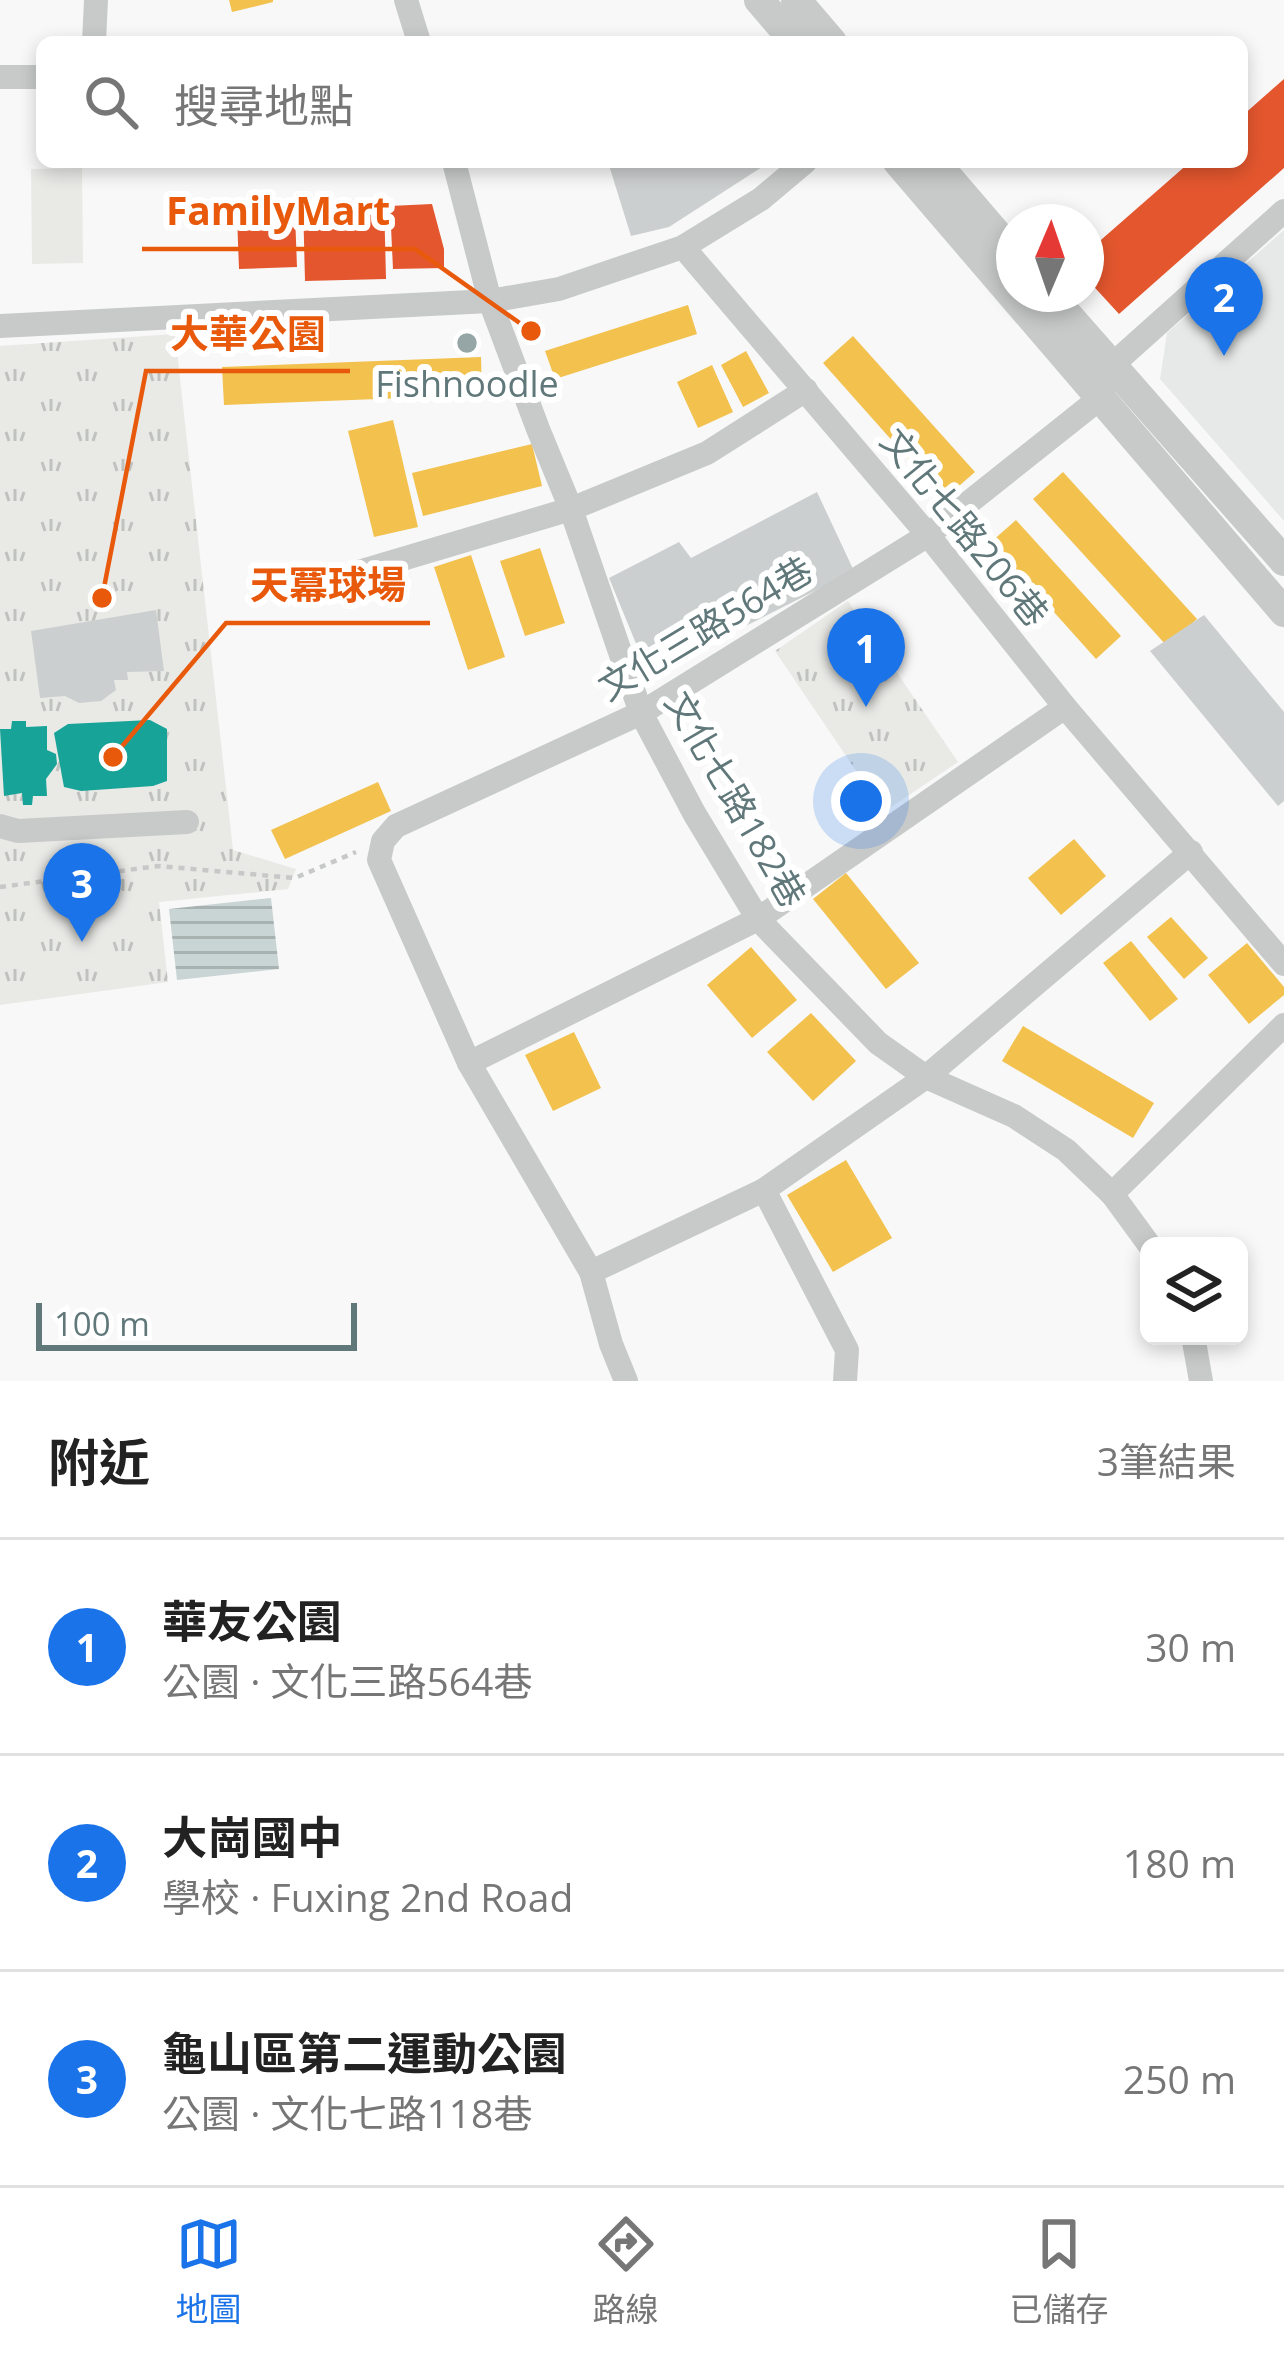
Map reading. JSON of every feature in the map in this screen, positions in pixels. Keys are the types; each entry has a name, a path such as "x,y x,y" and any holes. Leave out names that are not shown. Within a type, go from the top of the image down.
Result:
{"street":[{"path":"94,36 96,0"},
{"path":"406,0 417,36"},
{"path":"759,0 790,36"},
{"path":"796,0 827,36"},
{"path":"0,77 36,77"},
{"name":"文化七路182巷","path":"456,168 490,301 572,509 641,713 758,920 878,1042 926,1077 1014,1116 1066,1150 1112,1194 1143,1237"},
{"path":"0,326 490,301 559,289 683,247 761,199 798,168"},
{"path":"903,168 1284,612"},
{"path":"940,168 996,233"},
{"path":"1100,399 1111,366 1284,211"},
{"name":"文化七路206巷","path":"683,247 1284,964"},
{"path":"1064,312 1284,561"},
{"path":"334,579 572,509 707,453 806,390"},
{"name":"文化三路564巷","path":"383,841 397,826 641,713 928,536 1100,399"},
{"path":"469,1063 758,920 1065,707"},
{"path":"0,826 18,831 188,822"},
{"path":"383,841 380,860 469,1063 591,1272 626,1381"},
{"path":"591,1272 764,1190 926,1077 1191,852"},
{"path":"1112,1194 1284,1025"},
{"path":"764,1190 847,1350 845,1381"},
{"path":"1195,1345 1201,1381"}],"path":[{"path":"0,887 158,866 295,878 383,841"}],"shaded area":[{"path":"1284,230 1284,521 1160,379 1167,333"},
{"path":"271,898 279,969 177,980 169,909"}],"green space":[{"path":"82,168 83,263 32,264 31,169"},
{"path":"175,334 233,850 296,869 288,889 159,902 168,982 0,1005 0,346"},
{"path":"848,601 958,762 884,812 775,651"}],"building: 住宅":[{"path":"229,0 273,0 273,2 232,12"},
{"path":"688,305 697,334 555,379 545,351"},
{"path":"853,336 975,472 944,499 823,363"},
{"path":"746,351 769,393 743,407 721,365"},
{"path":"481,357 482,395 224,405 222,367"},
{"path":"712,365 733,412 698,428 677,382"},
{"path":"393,420 418,527 374,537 348,431"},
{"path":"532,444 542,486 423,516 412,473"},
{"path":"1063,472 1197,619 1167,646 1033,499"},
{"path":"1016,520 1121,636 1096,659 991,542"},
{"path":"540,548 565,623 525,636 500,561"},
{"path":"471,555 505,657 468,670 434,567"},
{"path":"378,782 391,811 285,859 271,830"},
{"path":"1074,839 1106,876 1061,915 1028,878"},
{"path":"846,873 919,963 886,989 813,899"},
{"path":"1171,917 1208,958 1184,979 1147,937"},
{"path":"1131,941 1178,999 1150,1021 1103,963"},
{"path":"1247,943 1284,987 1284,995 1249,1024 1208,975"},
{"path":"751,947 797,1000 752,1038 707,985"},
{"path":"811,1013 856,1061 813,1101 767,1052"},
{"path":"1023,1026 1154,1103 1133,1138 1002,1061"},
{"path":"574,1032 601,1088 553,1111 525,1055"},
{"path":"846,1160 892,1238 833,1272 787,1195"}],"building: 商業":[{"path":"1284,79 1284,168 1119,314 1104,298 1104,237 1183,168 1248,168 1248,111"},
{"path":"384,199 386,279 305,281 303,201"},
{"path":"432,204 444,268 393,269 390,206"},
{"path":"295,214 297,267 239,269 237,216"}],"building: 公共":[{"path":"150,720 167,729 167,781 81,791 64,787 54,733 68,724"},
{"path":"12,721 26,721 26,727 47,726 47,750 56,754 57,764 46,779 47,796 33,796 32,805 23,805 22,793 4,796 0,729 11,729"}],"building: 其他":[{"path":"610,168 761,168 669,227 631,236"},
{"path":"817,492 854,571 649,675 609,578 679,542 691,558"},
{"path":"156,610 164,671 127,672 128,680 114,680 116,690 101,701 40,698 31,631"},
{"path":"1204,615 1284,712 1284,801 1278,806 1150,651"}],"place":[{"name":"FamilyMart","path":"531,331"},
{"name":"Fishnoodle","path":"467,343"},
{"name":"大崗國中","path":"1224,356"},
{"name":"大華公園","path":"102,598"},
{"name":"華友公園","path":"866,707"},
{"name":"天冪球場","path":"113,757"},
{"name":"龜山區第二運動公園","path":"82,942"}]}
